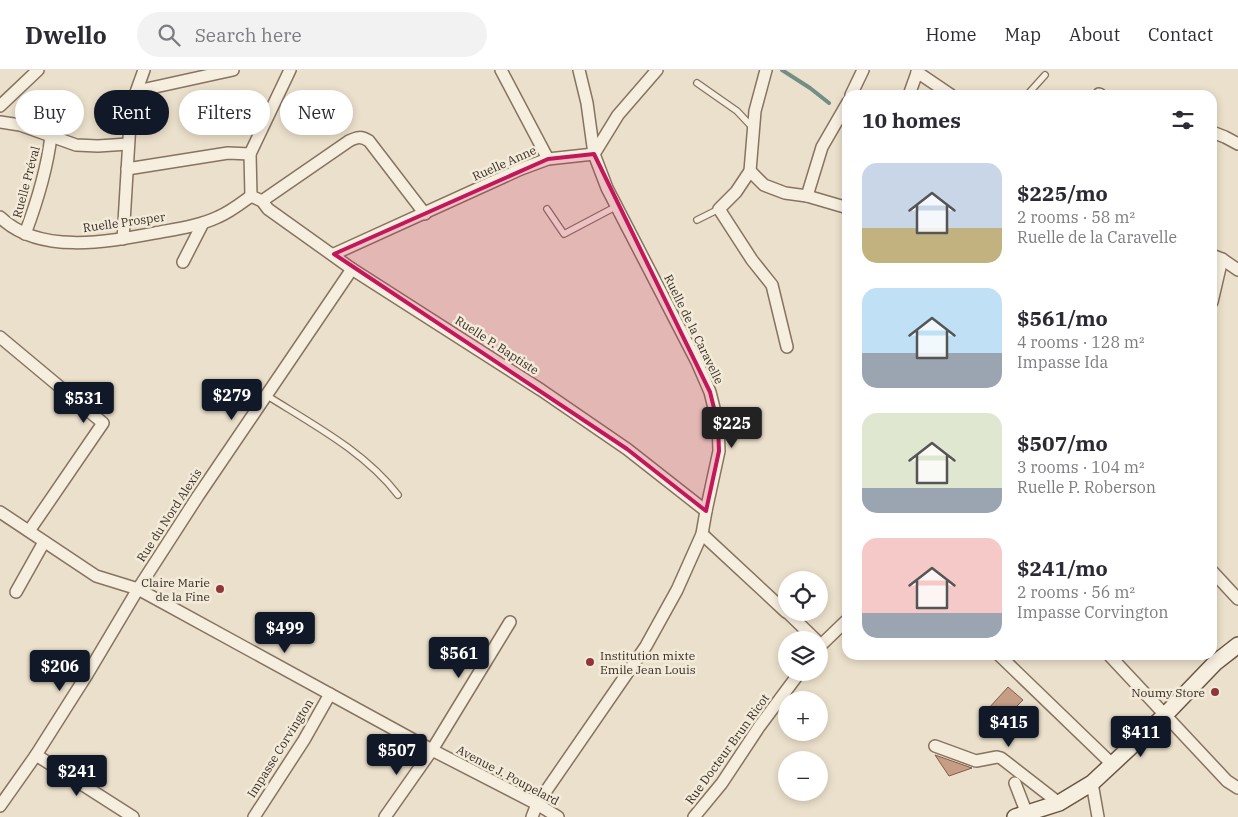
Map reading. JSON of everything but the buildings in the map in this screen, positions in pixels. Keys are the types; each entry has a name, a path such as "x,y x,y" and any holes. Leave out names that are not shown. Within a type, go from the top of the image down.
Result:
{"main road":[{"path":"1021,815 1059,803 1092,783 1165,715 1215,663 1238,646"}],"street":[{"path":"0,106 38,70"},
{"path":"138,90 144,70"},
{"path":"143,90 233,70"},
{"path":"250,196 250,154 290,70"},
{"path":"501,70 548,159"},
{"name":"Ruelle de la Caravelle","path":"537,804 646,646 677,590 702,534 719,451 718,424 710,392 697,362 617,206 594,154 587,103 579,70"},
{"path":"594,154 618,116 657,70"},
{"path":"766,70 755,112 750,171 736,192 719,209 752,260 772,285 787,347"},
{"path":"853,90 863,70"},
{"path":"911,90 917,71 944,90"},
{"path":"807,196 822,147 842,112"},
{"path":"0,122 20,125 76,145 128,144"},
{"path":"1217,134 1238,144"},
{"path":"123,239 129,135"},
{"name":"Ruelle Préval","path":"25,234 43,176 51,136"},
{"path":"265,205 349,141 357,137 363,137 369,140 425,214"},
{"path":"127,169 228,153 250,154"},
{"name":"Ruelle Anne","path":"334,254 521,169 548,159 594,154"},
{"path":"750,171 764,185 785,193 807,196 842,206"},
{"name":"Ruelle Prosper","path":"0,218 10,227 42,239 94,243 203,223 229,212 250,196"},
{"name":"Ruelle P. Baptiste","path":"250,196 334,254 352,269 549,396 627,449 706,511"},
{"path":"183,262 203,223"},
{"path":"1217,257 1238,270"},
{"name":"Rue du Nord Alexis","path":"0,806 36,755 88,674 138,589 352,269"},
{"path":"0,337 103,423 29,530"},
{"name":"Avenue J. Poupelard","path":"0,512 96,576 138,589 558,817"},
{"path":"702,534 778,605"},
{"path":"16,592 44,542"},
{"path":"1217,576 1238,599"},
{"path":"795,621 806,631"},
{"path":"385,817 432,750 510,622"},
{"path":"828,636 842,624"},
{"path":"1005,660 1113,765"},
{"path":"1113,660 1227,781 1238,788"},
{"name":"Rue Docteur Brun Ricot","path":"694,817 722,783 759,727 793,681"},
{"name":"Impasse Corvington","path":"254,817 304,740 330,694"},
{"path":"935,746 976,761 1001,758 1059,803"},
{"path":"36,755 133,817"},
{"path":"1016,783 1021,815"},
{"path":"1092,783 1098,817"},
{"path":"532,817 537,804"}],"lane":[{"path":"1032,90 1045,75"},
{"path":"697,83 737,111 753,128"},
{"path":"547,209 564,234 617,206"},
{"path":"697,220 719,209"},
{"path":"266,395 350,449 391,485 398,494"}],"highlighted area":[{"path":"594,154 710,392 718,424 719,451 706,511 627,449 334,254 548,159"}],"waterway":[{"path":"782,70 829,103"}],"place":[{"name":"Claire Marie de la Fine","path":"220,589"},
{"name":"Institution mixte Emile Jean Louis","path":"590,662"},
{"name":"Noumy Store","path":"1215,692"}]}
